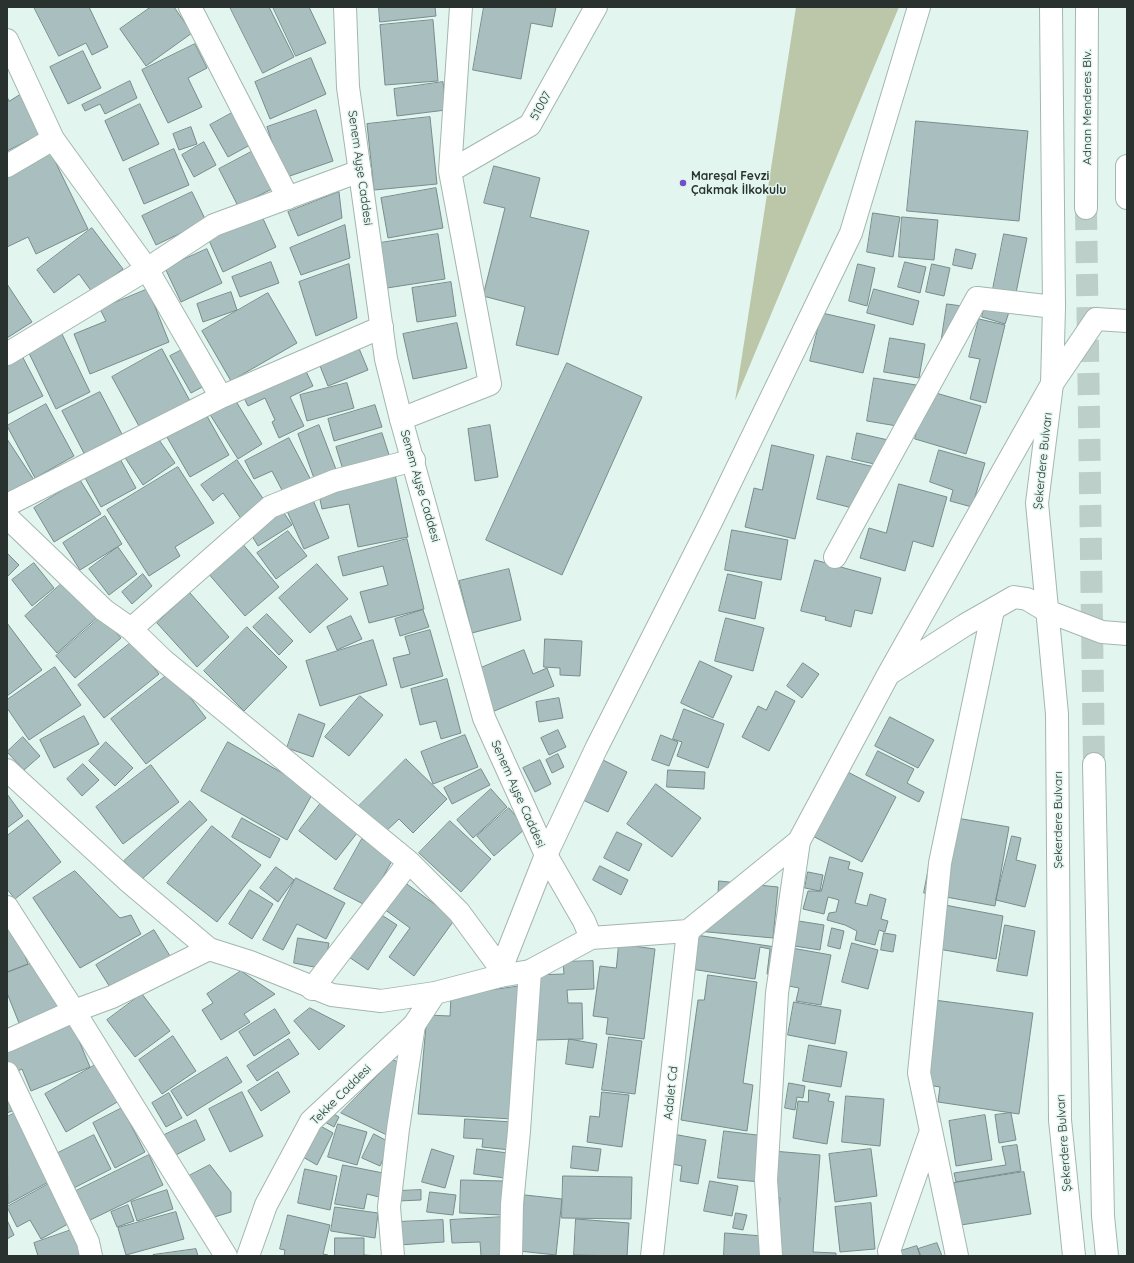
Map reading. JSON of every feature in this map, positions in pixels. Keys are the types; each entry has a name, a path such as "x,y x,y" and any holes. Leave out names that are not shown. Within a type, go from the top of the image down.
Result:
{"street":[{"path":"190,7 288,198"},
{"name":"Senem Ayşe Caddesi","path":"345,7 348,87 386,359 401,419 414,460 484,718 546,855 584,921 591,938"},
{"path":"401,419 490,384 450,171 461,7"},
{"name":"51007","path":"450,171 530,125 596,7"},
{"path":"500,972 546,855 596,749 712,520 851,233 920,7"},
{"name":"Şekerdere Bulvarı","path":"1051,7 1054,307 1052,384 1037,504 1057,721 1060,1120 1074,1256"},
{"name":"Adnan Menderes Blv.","path":"1086,208 1087,7"},
{"path":"7,40 53,139 147,269 221,397"},
{"path":"7,166 53,139"},
{"path":"1127,166 1127,198"},
{"path":"7,354 147,269 214,225 360,171"},
{"path":"835,557 977,298 1054,307"},
{"path":"770,1256 766,1180 777,993 799,841 888,675 1052,384 1096,318 1127,322"},
{"path":"7,506 221,397 382,327"},
{"path":"131,629 270,507 334,481 414,460"},
{"path":"7,517 104,610 131,629 187,680 409,862 459,912 500,972"},
{"path":"888,675 965,625 1014,596 1027,600 1047,611 1102,632 1127,634"},
{"path":"957,1256 919,1073 940,863 992,610"},
{"path":"1094,764 1103,1216 1107,1256"},
{"path":"7,770 127,880 209,949 250,962 312,989 332,995 381,1001 435,993 500,972 530,971 591,938 688,931 799,841"},
{"path":"312,989 409,862"},
{"path":"7,907 74,1011 226,1256"},
{"name":"Adalet Cd","path":"652,1256 688,931"},
{"path":"7,1041 74,1011 112,997 209,949"},
{"path":"511,1256 512,1204 530,971"},
{"name":"Tekke Caddesi","path":"248,1256 266,1205 311,1121 414,1025 435,993"},
{"path":"392,1256 389,1206 398,1129 414,1025"},
{"path":"7,1072 88,1242 91,1256"},
{"path":"891,1256 890,1251 931,1130"}],"green space":[{"path":"796,7 899,7 735,401"}],"building":[{"path":"34,7 89,7 108,47 92,55 86,43 59,56"},
{"path":"151,7 174,7 192,33 146,66 120,29"},
{"path":"230,7 269,7 294,57 263,73"},
{"path":"273,7 309,7 326,43 296,56"},
{"path":"379,7 435,7 436,16 380,22"},
{"path":"484,7 556,7 552,27 531,23 521,79 473,70"},
{"path":"433,20 438,81 385,85 380,25"},
{"path":"195,44 207,68 188,78 202,107 168,123 142,70"},
{"path":"83,51 101,88 68,104 50,67"},
{"path":"311,58 326,94 270,119 255,82"},
{"path":"130,81 137,98 105,114 100,104 85,111 82,105"},
{"path":"443,82 446,110 397,116 394,89"},
{"path":"23,93 43,133 7,151 7,97 9,101"},
{"path":"140,104 159,144 123,161 105,121"},
{"path":"316,110 333,161 284,178 267,127"},
{"path":"232,113 250,145 228,157 210,125"},
{"path":"430,117 437,184 374,190 367,124"},
{"path":"916,121 1028,131 1019,221 907,211"},
{"path":"191,127 197,144 179,150 173,134"},
{"path":"204,142 216,165 194,177 182,155"},
{"path":"174,149 189,185 144,204 129,169"},
{"path":"253,151 272,189 238,206 219,169"},
{"path":"51,153 88,229 36,254 28,237 7,247 7,175"},
{"path":"494,166 540,178 530,217 589,231 558,355 516,345 525,307 483,296 505,208 484,203"},
{"path":"436,188 443,228 388,238 381,198"},
{"path":"192,192 206,221 156,245 142,216"},
{"path":"339,192 342,218 298,236 288,212"},
{"path":"260,212 276,247 223,272 207,236"},
{"path":"873,213 900,217 893,257 867,252"},
{"path":"902,217 938,220 934,260 899,257"},
{"path":"345,225 350,258 301,275 290,248"},
{"path":"92,228 123,269 92,292 79,274 54,293 37,270"},
{"path":"438,234 445,279 387,288 380,243"},
{"path":"1004,234 1027,238 1015,298 992,294"},
{"path":"207,249 222,283 181,302 165,268"},
{"path":"956,249 976,254 972,269 953,265"},
{"path":"271,262 279,283 240,297 232,277"},
{"path":"905,262 926,267 920,293 898,287"},
{"path":"349,264 357,318 316,336 299,282"},
{"path":"858,264 875,268 867,306 849,301"},
{"path":"932,264 950,268 944,296 926,292"},
{"path":"451,282 456,316 417,322 412,288"},
{"path":"7,284 32,322 7,338"},
{"path":"148,289 169,342 90,374 74,334 106,321 100,309"},
{"path":"874,289 919,301 913,325 867,313"},
{"path":"231,292 237,310 203,322 197,304"},
{"path":"268,293 297,343 231,381 202,331"},
{"path":"986,302 1010,309 1005,324 982,317"},
{"path":"947,304 962,306 941,342"},
{"path":"822,313 875,325 863,373 810,361"},
{"path":"979,319 1005,325 986,403 970,399 980,359 969,357"},
{"path":"457,323 467,368 413,379 403,334"},
{"path":"61,332 90,392 56,409 27,349"},
{"path":"890,338 925,344 919,378 884,372"},
{"path":"358,346 368,370 328,386 318,361"},
{"path":"186,348 206,385 191,393 170,356"},
{"path":"162,349 190,401 140,428 112,377"},
{"path":"21,354 43,396 7,414 7,361"},
{"path":"567,363 642,397 562,575 486,540"},
{"path":"303,365 313,386 290,397 304,426 279,438 272,422 275,420 265,398 248,406 242,394"},
{"path":"874,378 916,385 909,428 867,421"},
{"path":"347,383 354,408 307,421 300,395"},
{"path":"929,391 981,406 966,454 915,439"},
{"path":"100,392 125,440 87,459 62,411"},
{"path":"234,398 262,444 238,459 209,413"},
{"path":"46,404 74,456 35,478 7,426"},
{"path":"375,405 382,427 334,441 328,419"},
{"path":"203,409 229,455 190,477 164,432"},
{"path":"319,425 337,472 315,481 298,434"},
{"path":"490,425 498,477 475,481 468,429"},
{"path":"382,433 390,458 344,473 336,447"},
{"path":"857,433 888,440 883,466 852,459"},
{"path":"155,434 175,463 143,485 124,456"},
{"path":"289,438 312,482 285,496 272,471 254,479 245,461"},
{"path":"7,439 34,480 7,498"},
{"path":"772,445 814,455 795,539 745,527 754,488 762,490"},
{"path":"939,450 985,463 972,507 950,501 953,490 930,482"},
{"path":"827,456 879,468 868,512 817,499"},
{"path":"119,457 136,488 101,507 84,476"},
{"path":"237,460 266,503 242,520 223,493 213,501 201,485"},
{"path":"178,467 214,523 175,547 180,556 149,576 107,510"},
{"path":"395,474 408,537 358,547 349,504 322,509 318,490"},
{"path":"80,480 101,514 54,542 34,508"},
{"path":"899,484 947,497 933,547 913,541 905,571 860,558 869,528 886,533"},
{"path":"313,500 329,538 304,549 287,511"},
{"path":"282,510 292,525 258,546 249,531"},
{"path":"105,516 122,544 80,570 63,543"},
{"path":"732,530 788,540 781,580 725,570"},
{"path":"288,531 307,556 276,579 257,553"},
{"path":"407,539 424,609 369,623 360,592 388,585 383,566 343,576 338,557"},
{"path":"241,542 279,587 245,616 207,572"},
{"path":"118,547 137,574 109,595 89,569"},
{"path":"7,553 19,565 7,577"},
{"path":"815,560 881,578 872,614 855,610 851,627 825,620 826,617 801,611"},
{"path":"34,563 54,588 32,606 12,580"},
{"path":"317,564 348,599 310,633 279,598"},
{"path":"509,569 521,620 472,633 459,581"},
{"path":"143,574 152,586 132,604 122,592"},
{"path":"728,574 762,582 755,619 719,611"},
{"path":"67,579 99,616 57,653 25,616"},
{"path":"190,593 229,637 197,667 157,623"},
{"path":"423,610 429,627 400,636 395,619"},
{"path":"267,614 293,641 279,655 253,627"},
{"path":"102,616 121,638 75,678 56,656"},
{"path":"351,616 362,639 337,650 327,627"},
{"path":"726,618 764,628 753,671 715,661"},
{"path":"7,623 42,670 7,696"},
{"path":"247,627 287,667 244,711 204,671"},
{"path":"430,630 443,676 401,688 393,658 410,654 405,637"},
{"path":"545,639 582,641 580,676 560,675 560,668 544,667"},
{"path":"373,640 387,685 320,706 306,661"},
{"path":"133,641 159,674 104,718 78,685"},
{"path":"524,650 533,674 547,668 554,686 492,712 476,670"},
{"path":"700,661 732,676 713,718 681,703"},
{"path":"803,663 819,674 802,698 787,686"},
{"path":"55,667 81,705 29,740 7,708 7,700"},
{"path":"171,672 206,718 146,764 111,719"},
{"path":"447,679 461,733 441,739 436,721 420,725 411,689"},
{"path":"776,691 795,701 769,751 742,737 758,706 766,710"},
{"path":"360,696 383,715 349,756 325,737"},
{"path":"559,698 563,718 539,722 536,702"},
{"path":"684,709 724,724 708,768 677,756 682,742 673,739"},
{"path":"299,714 325,724 313,757 287,748"},
{"path":"84,716 99,744 54,768 40,740"},
{"path":"890,717 934,740 918,768 875,746"},
{"path":"558,730 566,747 549,755 541,738"},
{"path":"465,735 478,767 433,784 421,752"},
{"path":"661,735 678,742 669,766 652,760"},
{"path":"23,737 40,756 24,770 7,752"},
{"path":"106,742 133,768 115,786 89,761"},
{"path":"228,742 314,791 287,840 201,791"},
{"path":"878,751 914,769 907,783 924,792 919,802 866,775"},
{"path":"558,754 564,767 552,773 546,760"},
{"path":"406,759 447,799 413,833 399,819 384,833 358,807"},
{"path":"540,760 551,784 535,792 523,768"},
{"path":"603,760 627,772 608,812 583,800"},
{"path":"83,764 99,780 82,796 67,779"},
{"path":"151,765 179,802 123,844 96,807"},
{"path":"840,768 896,797 862,862 807,833"},
{"path":"481,769 490,785 452,804 444,788"},
{"path":"668,770 705,772 704,789 667,787"},
{"path":"656,784 701,818 672,857 627,824"},
{"path":"491,789 507,807 473,838 457,820"},
{"path":"7,794 23,816 7,828"},
{"path":"324,799 361,828 336,860 299,831"},
{"path":"190,801 207,820 141,880 124,861"},
{"path":"509,808 526,828 494,856 477,836"},
{"path":"939,815 1009,827 995,906 924,893"},
{"path":"242,818 280,839 270,858 232,837"},
{"path":"28,820 61,862 15,899 7,889 7,836"},
{"path":"450,821 491,859 461,892 419,853"},
{"path":"212,826 261,865 217,922 167,883"},
{"path":"617,832 642,844 629,871 604,858"},
{"path":"1012,836 1021,838 1016,860 1036,865 1025,907 996,900"},
{"path":"362,839 394,857 367,906 334,889"},
{"path":"830,857 850,862 848,869 863,873 855,903 867,906 870,894 886,899 881,919 888,921 885,932 879,930 875,945 855,940 857,931 845,925 827,920 829,913 836,912 839,900 828,897 824,914 803,909 808,891 821,891"},
{"path":"600,866 628,880 621,895 593,880"},
{"path":"276,867 294,880 278,902 260,888"},
{"path":"75,871 120,918 131,915 141,934 80,968 33,898"},
{"path":"808,872 823,875 820,891 805,888"},
{"path":"296,878 345,903 326,939 297,924 283,950 263,940"},
{"path":"719,881 778,887 773,938 697,931 700,907 717,909"},
{"path":"404,882 455,919 414,976 389,957 410,928 384,909"},
{"path":"250,890 273,904 252,939 229,924"},
{"path":"929,902 1003,916 996,959 921,946"},
{"path":"374,910 397,925 368,970 346,955"},
{"path":"792,920 824,925 820,950 788,945"},
{"path":"12,921 28,964 7,972 7,923"},
{"path":"1005,925 1035,931 1027,976 997,971"},
{"path":"832,928 844,931 840,949 828,946"},
{"path":"154,930 170,956 113,992 96,965"},
{"path":"884,933 896,935 893,952 881,950"},
{"path":"696,935 782,948 778,976 767,974 770,949 760,947 755,979 691,969"},
{"path":"298,938 329,943 324,969 294,963"},
{"path":"852,943 878,950 868,989 842,982"},
{"path":"619,944 655,949 644,1039 606,1034 608,1018 593,1016 600,966 616,968"},
{"path":"786,947 831,955 821,1005 796,1001 799,988 779,984"},
{"path":"40,960 59,1007 19,1023 7,993 7,973"},
{"path":"593,961 594,989 567,990 568,1003 582,1003 583,1039 536,1040 533,975 564,974 563,962"},
{"path":"241,971 275,994 244,1014 250,1022 221,1040 202,1010 213,1003 207,994"},
{"path":"708,975 757,982 743,1083 753,1085 747,1131 681,1120 698,1000 704,1000"},
{"path":"522,986 513,1119 418,1114 427,1015 450,1016 451,996"},
{"path":"142,994 170,1031 135,1057 107,1020"},
{"path":"934,1000 1033,1013 1019,1114 938,1102 940,1087 922,1084"},
{"path":"794,1002 841,1010 835,1044 788,1035"},
{"path":"310,1008 345,1026 319,1050 294,1021"},
{"path":"275,1009 290,1033 254,1056 239,1032"},
{"path":"70,1019 90,1067 31,1091 22,1069 11,1074 7,1066 7,1045"},
{"path":"173,1036 196,1071 162,1094 139,1060"},
{"path":"609,1037 642,1041 635,1094 602,1090"},
{"path":"289,1039 299,1054 257,1081 247,1066"},
{"path":"569,1039 597,1044 593,1068 566,1064"},
{"path":"809,1045 847,1052 841,1087 803,1081"},
{"path":"227,1057 242,1082 187,1116 171,1091"},
{"path":"393,1060 403,1064 391,1137 341,1113"},
{"path":"97,1064 119,1101 66,1132 45,1094"},
{"path":"278,1072 290,1092 261,1111 248,1091"},
{"path":"789,1083 805,1086 803,1098 797,1097 795,1110 785,1108"},
{"path":"7,1085 17,1109 7,1113"},
{"path":"809,1090 830,1094 828,1101 834,1102 827,1144 793,1138 798,1101 808,1102"},
{"path":"242,1092 263,1136 230,1152 209,1109"},
{"path":"602,1092 629,1095 622,1147 587,1142 590,1116 599,1117"},
{"path":"169,1093 182,1118 166,1127 152,1103"},
{"path":"846,1096 884,1099 880,1146 842,1142"},
{"path":"122,1108 145,1152 115,1168 93,1123"},
{"path":"328,1111 339,1117 334,1127 323,1121"},
{"path":"17,1112 54,1179 8,1204 7,1117"},
{"path":"1011,1113 1016,1140 999,1143 995,1115"},
{"path":"985,1115 992,1160 956,1166 949,1121"},
{"path":"465,1119 512,1122 510,1150 482,1147 483,1139 464,1138"},
{"path":"196,1120 205,1140 170,1158 160,1137"},
{"path":"317,1124 333,1133 317,1165 301,1156"},
{"path":"338,1124 367,1132 357,1165 328,1157"},
{"path":"724,1131 765,1136 760,1182 718,1178"},
{"path":"667,1133 706,1140 698,1184 680,1181 682,1166 662,1162"},
{"path":"374,1134 391,1143 380,1166 362,1158"},
{"path":"94,1135 111,1169 70,1190 54,1155"},
{"path":"1017,1145 1021,1171 956,1182 954,1173 1006,1165 1002,1147"},
{"path":"573,1146 601,1149 598,1171 571,1168"},
{"path":"432,1149 454,1156 445,1188 422,1182"},
{"path":"477,1149 508,1153 505,1178 474,1174"},
{"path":"871,1149 877,1196 835,1202 829,1154"},
{"path":"773,1151 820,1155 813,1252 836,1253 836,1256 775,1256 780,1198 769,1197"},
{"path":"149,1155 163,1185 88,1221 74,1192"},
{"path":"210,1165 231,1192 231,1212 211,1218 183,1179"},
{"path":"343,1165 383,1173 379,1197 367,1194 364,1209 335,1204"},
{"path":"305,1169 337,1176 330,1210 298,1203"},
{"path":"1024,1172 1031,1214 961,1225 954,1183"},
{"path":"563,1176 632,1177 631,1219 562,1218"},
{"path":"461,1180 503,1181 502,1215 460,1213"},
{"path":"54,1181 75,1220 41,1239 30,1220 17,1227 7,1207"},
{"path":"710,1181 738,1186 732,1216 704,1211"},
{"path":"167,1190 173,1209 137,1221 131,1202"},
{"path":"421,1190 421,1200 398,1201 398,1191"},
{"path":"430,1192 456,1195 453,1215 427,1212"},
{"path":"525,1195 562,1199 556,1255 519,1251"},
{"path":"871,1203 875,1249 840,1252 835,1207"},
{"path":"128,1205 134,1221 117,1227 111,1212"},
{"path":"335,1207 378,1213 375,1238 331,1231"},
{"path":"176,1212 184,1239 126,1255 118,1228"},
{"path":"736,1213 747,1215 743,1230 733,1228"},
{"path":"288,1215 330,1225 323,1254 328,1255 327,1256 284,1256 285,1250 280,1249"},
{"path":"504,1217 506,1255 481,1256 480,1242 452,1243 450,1220"},
{"path":"576,1219 629,1223 627,1256 574,1255"},
{"path":"7,1220 14,1235 7,1239"},
{"path":"443,1220 444,1242 399,1245 397,1222"},
{"path":"77,1228 86,1256 38,1256 34,1243"},
{"path":"725,1233 762,1236 760,1256 724,1256"},
{"path":"335,1238 364,1238 364,1255 379,1256 335,1256"},
{"path":"937,1243 942,1256 921,1256 918,1249"},
{"path":"917,1246 920,1256 895,1256 894,1253"},
{"path":"196,1249 198,1256 153,1256 153,1255"}],"tunnel":[{"path":"1086,208 1094,764"}],"place":[{"name":"Mareşal Fevzi Çakmak İlkokulu","path":"683,183"}]}
